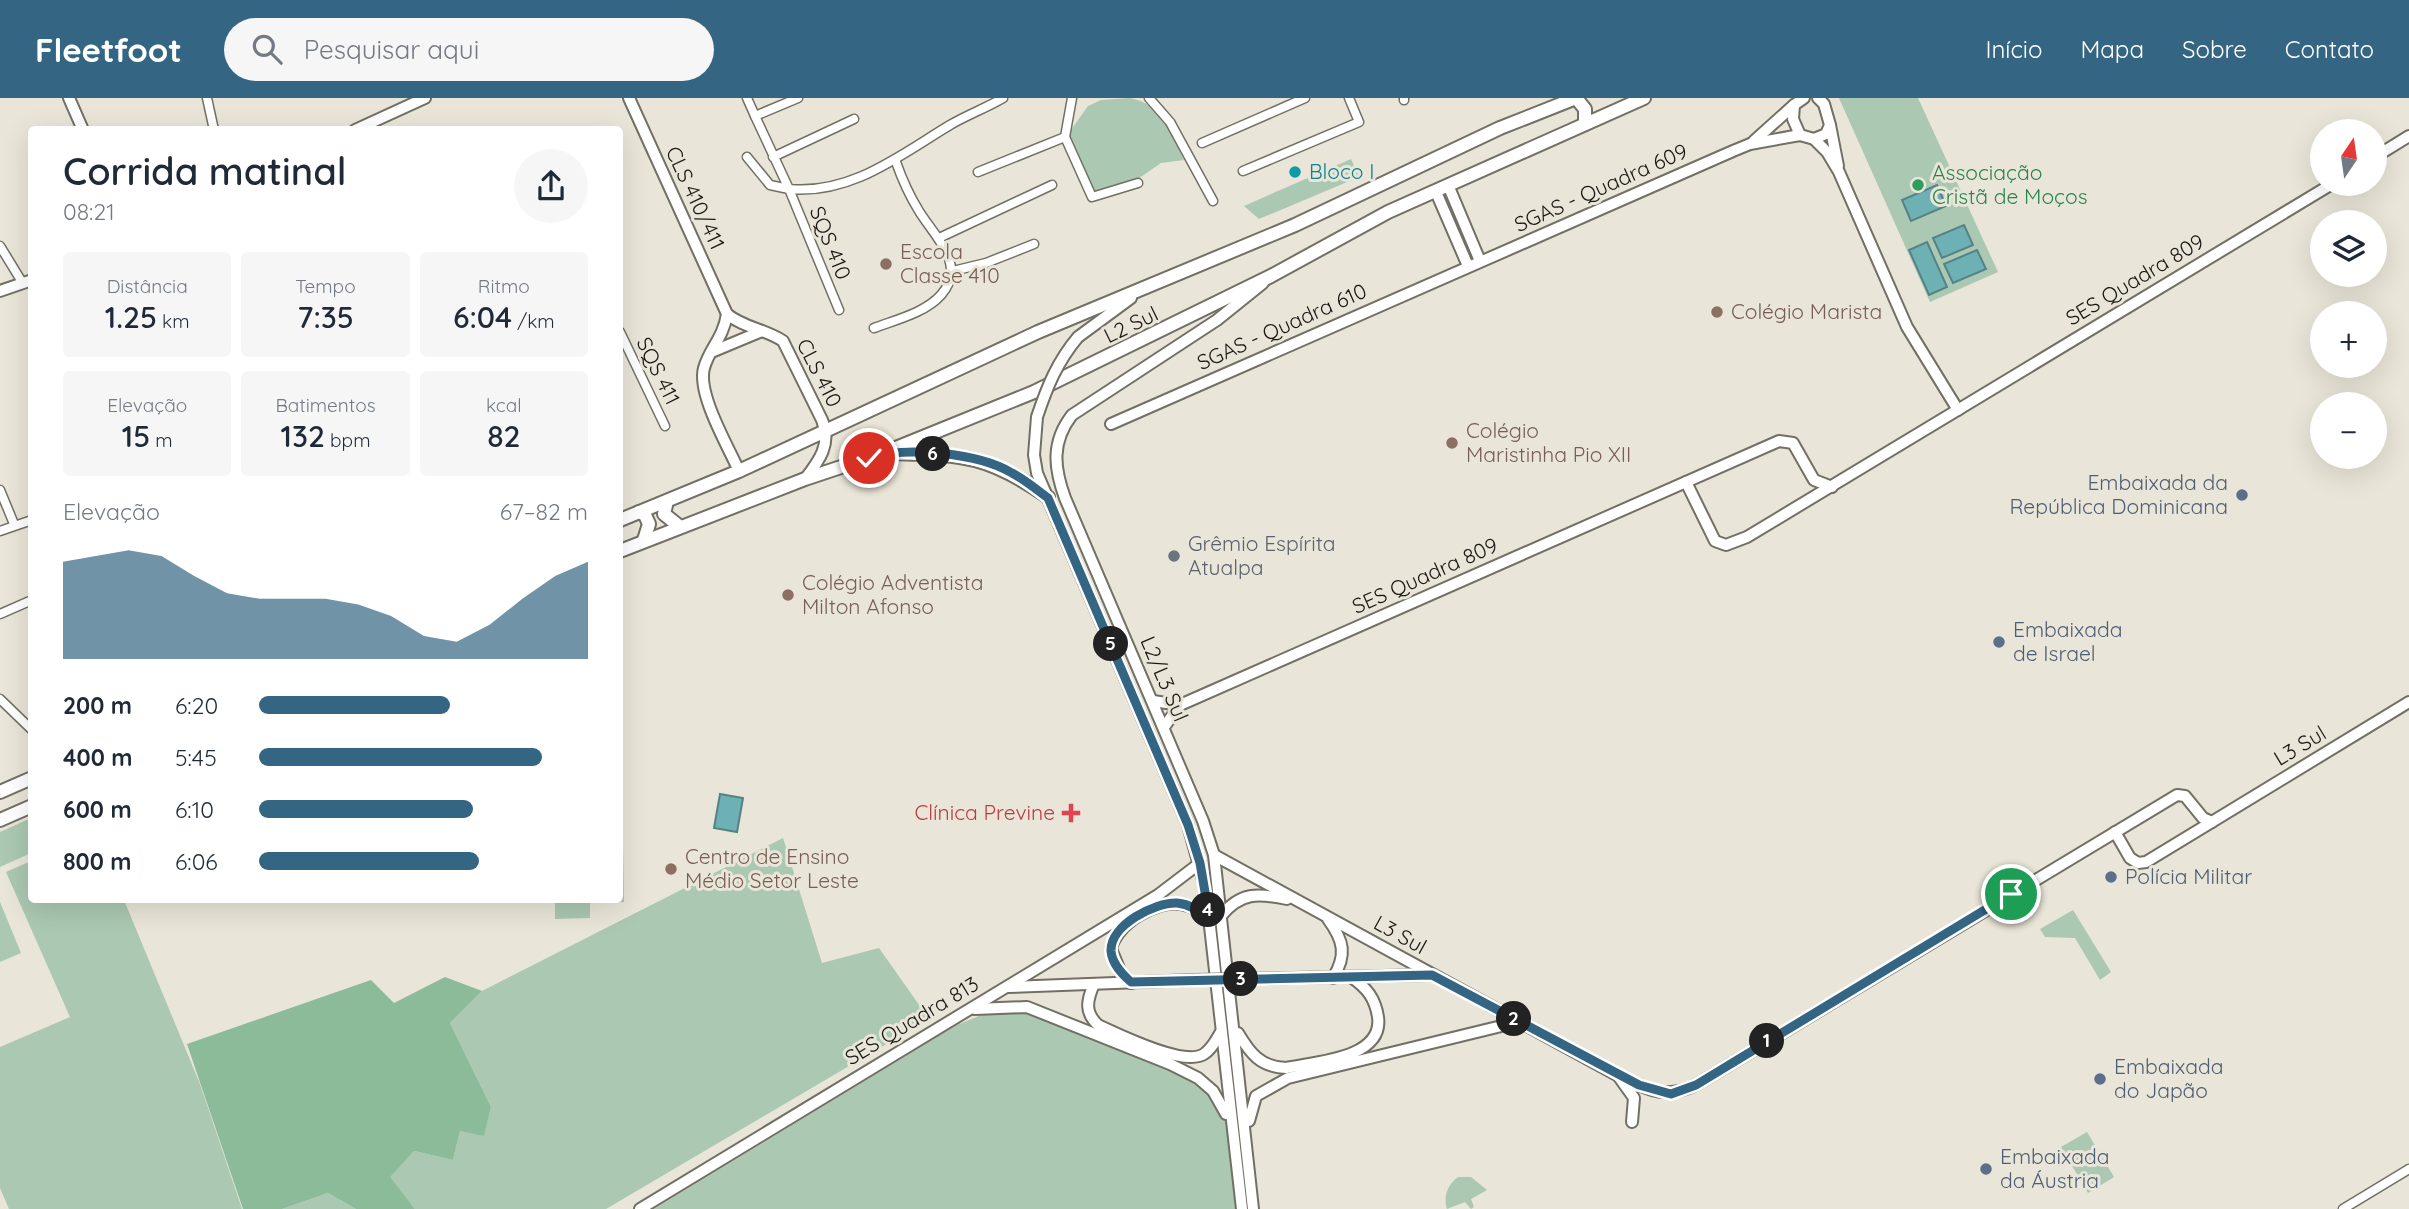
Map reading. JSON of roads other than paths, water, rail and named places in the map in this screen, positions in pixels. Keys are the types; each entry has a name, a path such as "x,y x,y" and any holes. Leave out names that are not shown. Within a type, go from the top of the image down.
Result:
{"main road":[{"name":"L2 Sul","path":"623,519 739,471 1038,332 1295,225 1500,128 1576,98"},
{"path":"1576,98 1585,110 1585,124"},
{"name":"L2 Sul","path":"623,550 805,479 886,452 1034,392 1271,276 1388,212 1644,98"},
{"path":"886,452 963,456 989,462 1012,472 1048,498"},
{"path":"667,501 664,514 679,526"},
{"path":"639,512 645,515 649,524 644,540"},
{"path":"0,792 28,780"},
{"path":"0,820 28,808"}],"street":[{"path":"69,98 81,126"},
{"path":"207,98 213,126"},
{"path":"364,126 425,98"},
{"name":"CLS 410/411","path":"629,98 727,314"},
{"name":"SQS 410","path":"747,98 789,189 839,310"},
{"path":"755,116 798,98"},
{"name":"SQS 410","path":"747,158 770,185 789,189 822,189 896,162 954,123 1003,98"},
{"path":"1072,98 1065,137 1092,197 1138,183"},
{"path":"1149,98 1170,122 1213,201"},
{"path":"1202,143 1305,98"},
{"path":"1243,170 1359,122 1349,98"},
{"path":"1818,98 1824,104 1830,125 1839,172"},
{"path":"1798,100 1793,119 1800,135 1814,139 1827,152 1839,172 1908,327 1958,410"},
{"name":"SGAS - Quadra 609","path":"1750,144 1798,100"},
{"path":"773,157 854,119"},
{"path":"1814,139 1826,134 1830,125"},
{"name":"SGAS - Quadra 609","path":"1468,266 1750,144 1800,135"},
{"path":"2387,150 2409,136"},
{"path":"978,172 1065,137"},
{"path":"874,328 930,304 942,295 953,271 939,238 915,205 896,162"},
{"path":"939,238 1052,185"},
{"path":"1448,185 1480,261"},
{"path":"1436,192 1468,266"},
{"name":"SES Quadra 809","path":"1686,482 1710,533 1722,544 1747,537 2312,196"},
{"path":"953,271 986,263 1034,244"},
{"path":"0,246 27,281 0,292"},
{"name":"SGAS - Quadra 610","path":"1111,424 1468,266"},
{"name":"L2/L3 Sul","path":"1242,1209 1221,1032 1214,855 1164,727 1057,478 1057,445 1062,429 1072,415 1217,320 1271,276"},
{"name":"L2/L3 Sul","path":"1154,284 1115,307 1078,337 1061,358 1048,382 1037,417 1034,454 1048,498 1188,825 1200,863 1215,918 1236,1030 1253,1209"},
{"path":"727,314 725,329 704,369 703,388 739,471"},
{"name":"CLS 410","path":"727,314 739,324 783,341 825,429 823,452 805,479"},
{"path":"714,351 762,331"},
{"name":"SQS 411","path":"623,338 665,426"},
{"name":"SES Quadra 809","path":"1180,705 1786,440 1793,443 1814,480"},
{"path":"1808,502 1814,480 1832,487"},
{"path":"0,490 15,524"},
{"path":"0,531 28,521"},
{"path":"0,614 28,602"},
{"path":"1153,701 1180,705 1164,727"},
{"name":"L3 Sul","path":"2115,832 2130,858 2138,863 2146,862 2206,823 2409,702"},
{"path":"1,704 28,727"},
{"name":"L3 Sul","path":"1214,855 1617,1075 1671,1094 1696,1085 2180,794 2188,799 2206,823"},
{"name":"SES Quadra 813","path":"640,1209 1158,895 1200,863"},
{"path":"1131,982 1120,971 1111,949 1118,933 1154,908 1178,903 1215,918 1237,899 1248,895 1271,896 1302,903"},
{"path":"1326,917 1337,932 1344,950 1343,960 1333,978"},
{"path":"1005,987 1432,975"},
{"path":"1236,1030 1257,1060 1274,1068 1286,1068 1359,1050 1377,1035 1379,1023 1376,1005 1370,992 1352,977"},
{"path":"1094,984 1088,997 1090,1018 1109,1030 1164,1051 1190,1058 1203,1056 1221,1032"},
{"path":"968,1010 1002,1006 1027,1007 1170,1064 1198,1078 1213,1091 1223,1106 1232,1130"},
{"path":"1247,1137 1256,1096 1278,1083 1518,1021"},
{"path":"1617,1075 1634,1098 1632,1122"},
{"path":"2343,1209 2409,1169"}],"water":[{"path":"1937,185 1946,206 1911,221 1902,200"},
{"path":"1964,225 1973,245 1942,258 1933,238"},
{"path":"1927,242 1947,287 1929,295 1909,250"},
{"path":"1977,250 1986,269 1953,283 1944,264"},
{"path":"720,794 743,798 737,832 714,828"}],"place":[{"name":"Bloco I","path":"1295,172"},
{"name":"Associação Cristã de Moços","path":"1918,185"},
{"name":"Escola Classe 410","path":"886,264"},
{"name":"Colégio Marista","path":"1717,312"},
{"name":"Colégio Maristinha Pio XII","path":"1452,443"},
{"name":"Embaixada da República Dominicana","path":"2242,495"},
{"name":"Grêmio Espírita Atualpa","path":"1174,556"},
{"name":"Colégio Adventista Milton Afonso","path":"788,595"},
{"name":"Embaixada de Israel","path":"1999,642"},
{"name":"Clínica Previne","path":"1071,813"},
{"name":"Centro de Ensino Médio Setor Leste","path":"671,869"},
{"name":"Polícia Militar","path":"2111,877"},
{"name":"Embaixada do Japão","path":"2100,1079"},
{"name":"Embaixada da Áustria","path":"1986,1169"}]}
